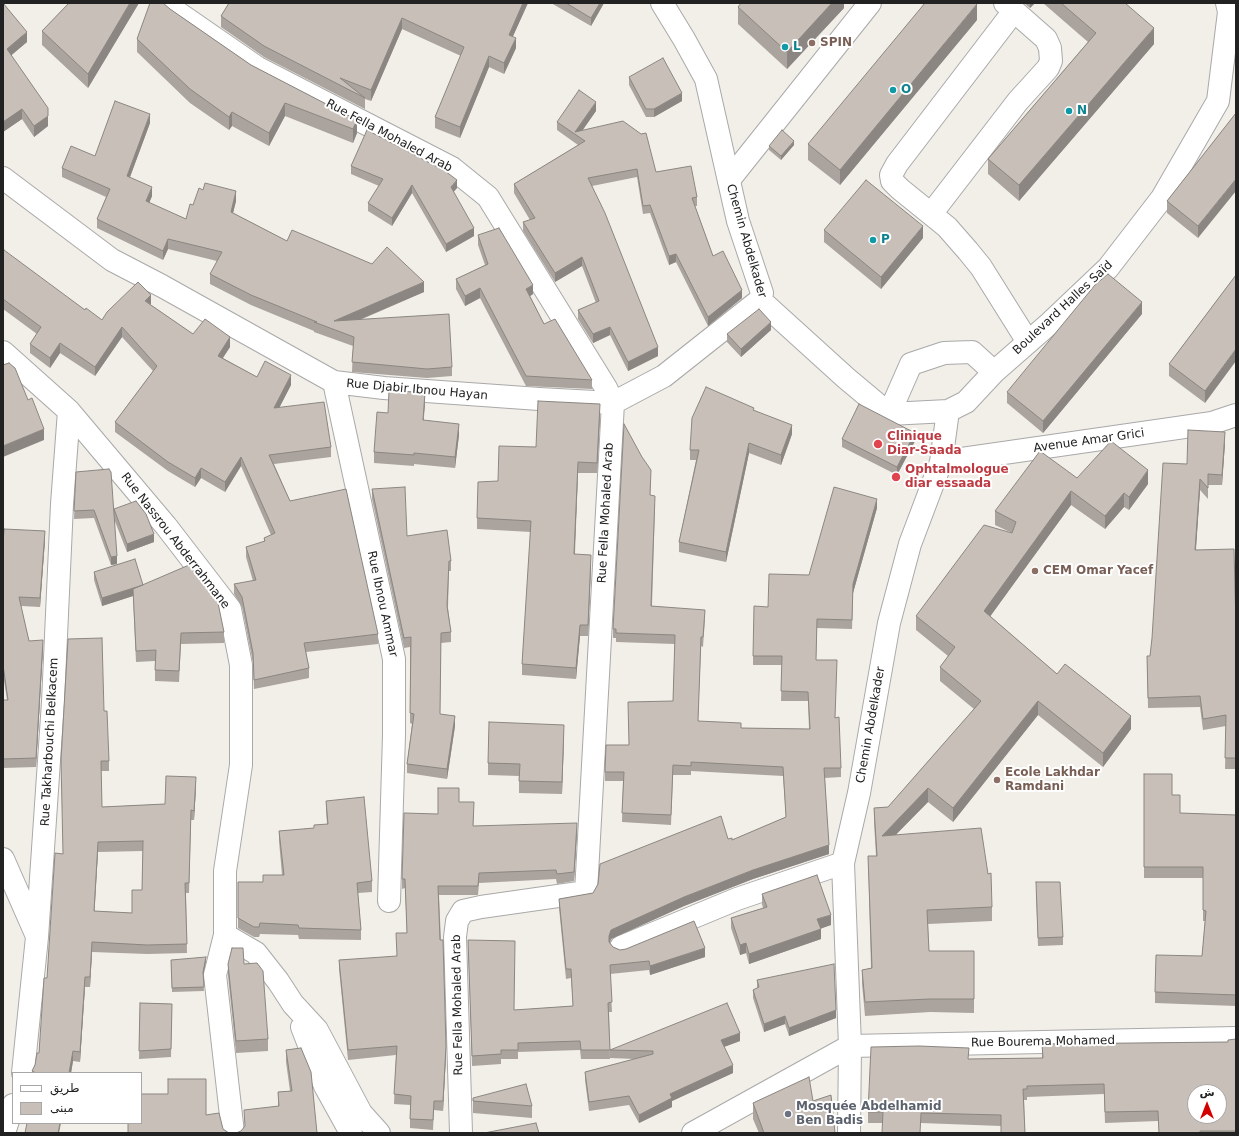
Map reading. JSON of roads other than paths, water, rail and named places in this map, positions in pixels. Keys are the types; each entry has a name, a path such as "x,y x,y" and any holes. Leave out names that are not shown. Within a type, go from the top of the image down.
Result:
{"street":[{"name":"Rue Fella Mohaled Arab","path":"167,3 177,12 258,68 452,168 488,197 606,388 613,403 586,892 463,911 457,921 455,937 461,1133"},
{"name":"Chemin Abdelkader","path":"662,3 706,79 738,220 762,293 760,300 846,378 889,414"},
{"path":"729,180 870,3"},
{"name":"Boulevard Halles Saïd","path":"948,411 966,402 994,372 1108,268 1162,198 1218,101 1229,12 1227,3"},
{"path":"931,214 1018,101 1048,68 1051,61 1050,48 1046,39 1010,7 892,172 892,180 896,185 946,227 981,267 1028,342"},
{"name":"Rue Djabir Ibnou Hayan","path":"3,178 112,260 162,286 334,382 508,397 613,403"},
{"path":"613,403 664,376 760,300"},
{"name":"Rue Nassrou Abderrahmane","path":"3,352 69,411 166,526 230,609 241,665 241,765 225,871 225,935 215,975 233,1133"},
{"path":"948,411 889,414 911,364 944,353 972,352 994,372"},
{"name":"Rue Ibnou Ammar","path":"334,382 394,660 394,735 390,901"},
{"name":"Rue Takharbouchi Belkacem","path":"24,1072 38,937 53,702 62,504 69,411"},
{"name":"Chemin Abdelkader","path":"849,1133 850,1046 842,863 859,793 889,623 910,544 941,462 948,411"},
{"name":"Avenue Amar Grici","path":"941,462 1205,424 1236,415"},
{"path":"3,859 38,937"},
{"path":"621,947 737,899 842,863"},
{"path":"225,935 256,954 278,981 293,1004 317,1030 361,1113 379,1133"},
{"path":"293,1004 325,1086 351,1133"},
{"name":"Rue Bourema Mohamed","path":"850,1046 1236,1038"},
{"path":"693,1133 850,1046"},
{"path":"4,1133 12,1109"}],"place":[{"name":"SPIN","path":"812,43"},
{"name":"L","path":"785,47"},
{"name":"O","path":"893,90"},
{"name":"N","path":"1069,111"},
{"name":"P","path":"873,240"},
{"name":"Clinique Diar-Saada","path":"878,444"},
{"name":"Ophtalmologue diar essaada","path":"896,477"},
{"name":"CEM Omar Yacef","path":"1035,571"},
{"name":"Ecole Lakhdar Ramdani","path":"997,780"},
{"name":"Mosquée Abdelhamid Ben Badis","path":"788,1114"}]}
